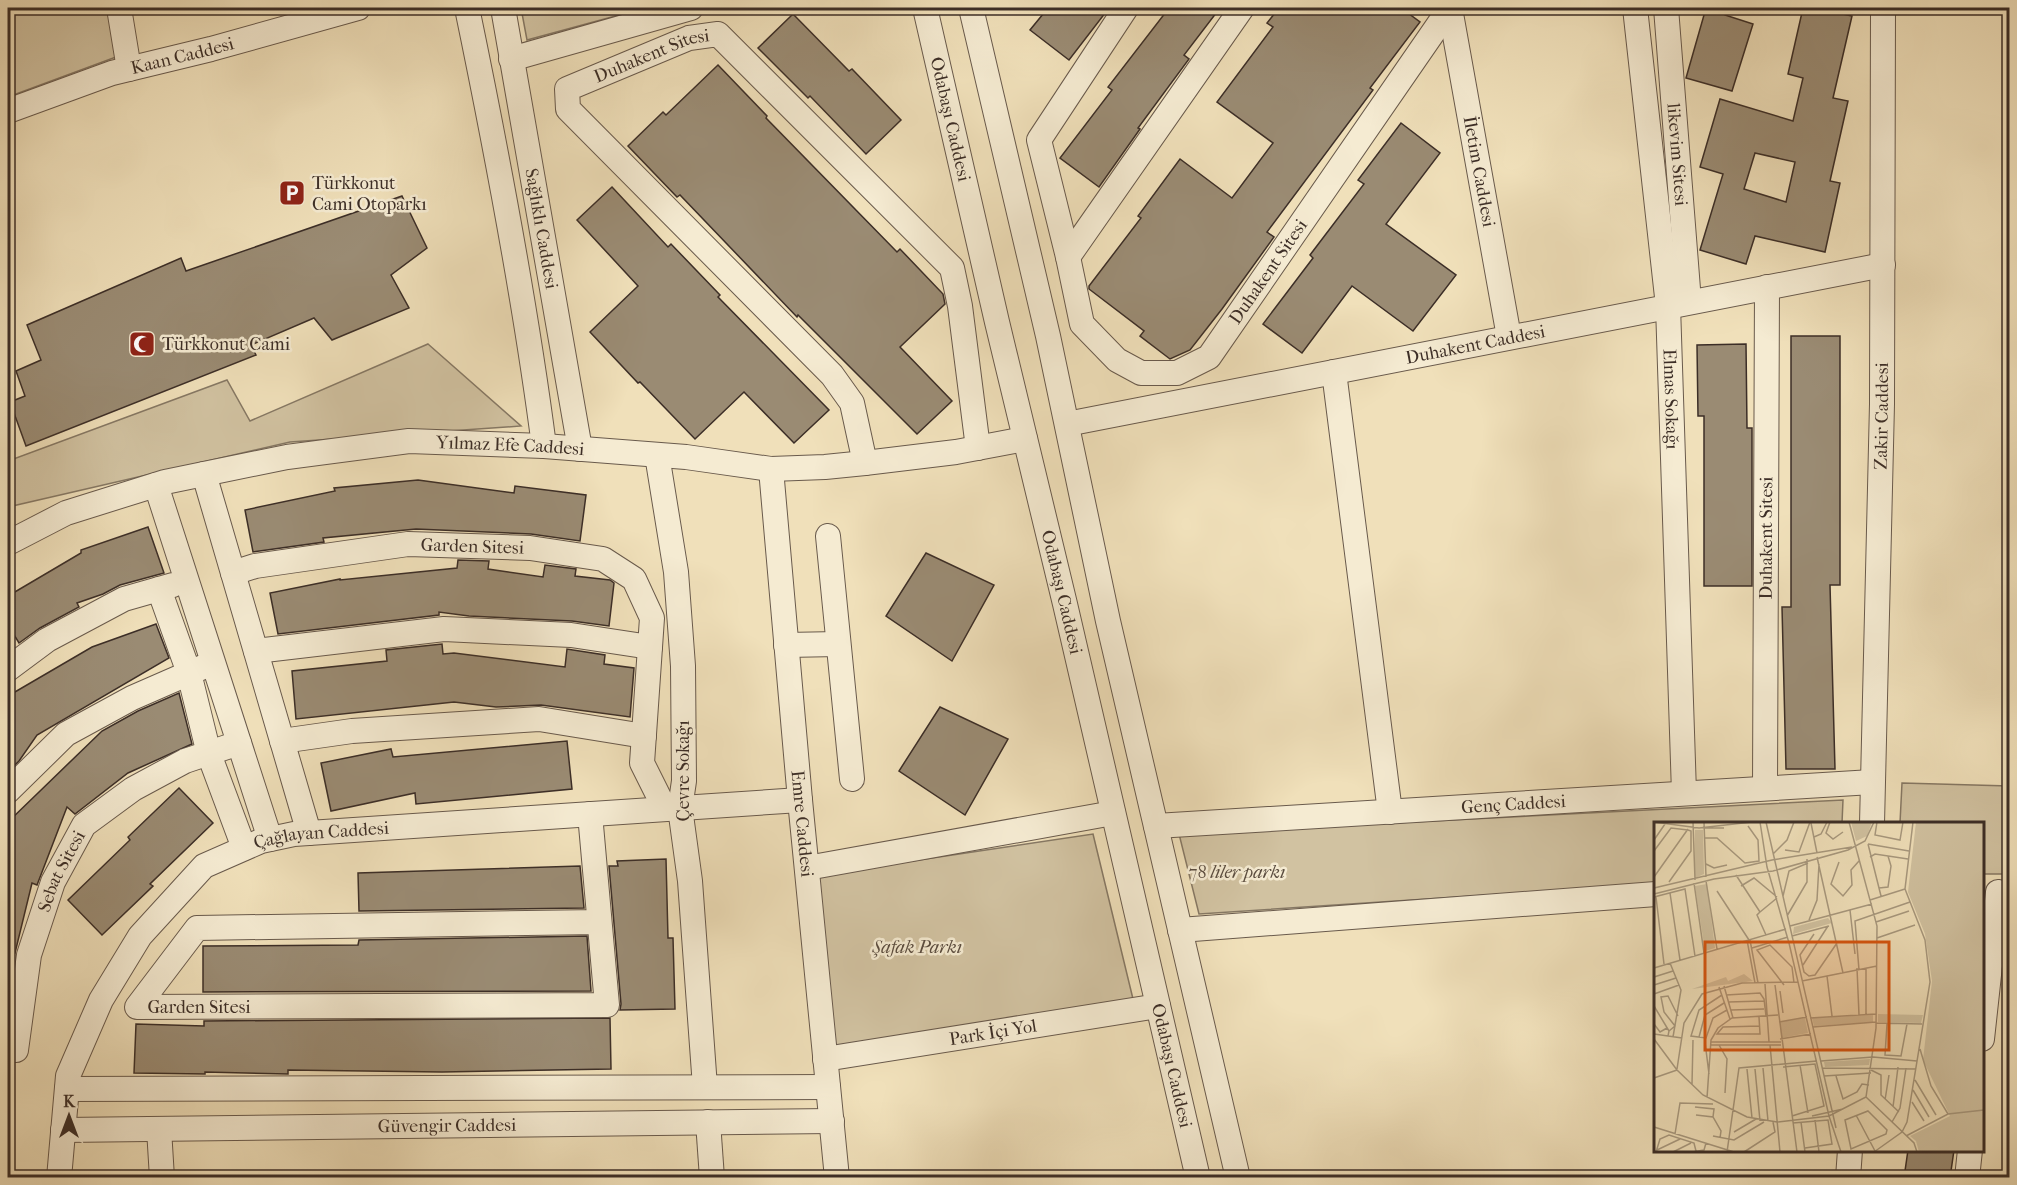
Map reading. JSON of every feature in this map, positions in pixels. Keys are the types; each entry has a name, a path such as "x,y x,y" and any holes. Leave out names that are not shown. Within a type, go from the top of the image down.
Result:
{"street":[{"path":"119,8 129,69"},
{"name":"Kaan Caddesi","path":"8,111 112,73 211,49 358,8"},
{"name":"Sağlıklı Caddesi","path":"467,8 488,104 522,294 544,446"},
{"name":"Sağlıklı Caddesi","path":"503,8 580,449"},
{"path":"511,58 691,8"},
{"name":"Odabaşı Caddesi","path":"925,8 1198,1178"},
{"path":"971,8 1046,325 1108,621 1238,1178"},
{"name":"Duhakent Sitesi","path":"1126,8 1038,140 1068,256 1082,324 1117,360 1141,373 1177,373 1209,357 1450,8"},
{"path":"1068,256 1242,8"},
{"name":"İletim Caddesi","path":"1450,8 1509,337"},
{"name":"Elmas Sokağı","path":"1635,8 1679,304 1684,794"},
{"name":"likevim Sitesi","path":"1666,8 1679,304"},
{"name":"Zakir Caddesi","path":"1872,822 1882,404 1883,8"},
{"name":"Duhakent Sitesi","path":"866,463 852,403 832,375 568,109 567,89 689,38 718,34 952,268 960,306 978,448"},
{"name":"Duhakent Caddesi","path":"1067,424 1883,265"},
{"name":"Duhakent Sitesi","path":"1765,788 1767,287"},
{"path":"1334,372 1390,812"},
{"name":"Yılmaz Efe Caddesi","path":"8,543 66,513 156,485 287,457 409,441 544,446 657,455 771,469 866,463 978,448 1025,439"},
{"name":"Çevre Sokağı","path":"657,455 676,572 683,666 684,781 673,808 690,881 705,1087"},
{"name":"Emre Caddesi","path":"771,469 800,800 837,1178"},
{"path":"204,474 309,833"},
{"path":"156,485 270,839"},
{"path":"828,536 852,779"},
{"name":"Garden Sitesi","path":"233,573 255,566 408,544 530,548 603,558 634,579 652,618 642,763 673,808"},
{"path":"8,669 47,640 114,604 187,581"},
{"path":"159,590 189,673 209,754 244,848"},
{"path":"256,651 444,629 571,635 650,647"},
{"path":"786,645 838,644"},
{"path":"8,791 66,734 132,698 213,664"},
{"path":"282,741 352,731 539,719 644,736"},
{"name":"Sebat Sitesi","path":"8,1048 16,1050 29,955 53,882 84,825 134,789 185,761 239,743"},
{"name":"Genç Caddesi","path":"1156,826 1872,782"},
{"name":"Çağlayan Caddesi","path":"59,1178 68,1076 101,1000 140,936 204,866 270,839 309,833 800,800"},
{"path":"807,868 1113,813"},
{"name":"Garden Sitesi","path":"591,814 607,1005 137,1007 197,928 599,922"},
{"path":"1984,1028 1997,892"},
{"path":"1180,930 1654,894"},
{"name":"Park İçi Yol","path":"825,1059 1158,1006"},
{"name":"Güvengir Caddesi","path":"67,1089 828,1087"},
{"name":"Güvengir Caddesi","path":"63,1130 832,1121"},
{"path":"708,1122 712,1178"},
{"path":"159,1129 162,1178"},
{"path":"1848,1178 1850,1152"},
{"path":"1967,1178 1970,1152"}],"green space":[{"path":"8,8 109,8 116,57 8,97"},
{"path":"521,8 645,8 527,40"},
{"path":"428,344 521,426 290,442 8,507 8,461 227,380 250,421"},
{"path":"1902,783 2009,786 2009,874 1984,874 1984,822 1900,822"},
{"name":"78 liler parkı","path":"1843,800 1842,822 1654,822 1654,884 1199,914 1179,834"},
{"name":"Şafak Parkı","path":"1093,834 1133,999 834,1046 818,875"}],"building":[{"path":"1048,8 1109,8 1069,60 1030,30"},
{"path":"1169,8 1220,8 1184,55 1189,59 1138,128 1140,129 1099,187 1060,158 1112,90 1108,87"},
{"path":"1279,8 1401,8 1420,22 1370,88 1373,90 1267,232 1274,237 1222,309 1190,350 1170,359 1140,336 1144,331 1089,289 1089,286 1141,218 1138,216 1180,159 1232,198 1273,143 1217,102 1273,27 1267,23"},
{"path":"1706,8 1727,8 1725,15 1753,24 1732,91 1686,78"},
{"path":"1803,8 1852,16 1833,98 1848,101 1830,181 1840,183 1825,252 1755,236 1746,264 1700,250 1723,174 1700,167 1720,99 1793,121 1803,78 1788,74","holes":["1755,153 1795,162 1786,202 1744,189"]},
{"path":"793,14 849,71 852,69 901,120 866,154 810,96 808,98 758,48"},
{"path":"718,65 767,116 766,118 897,252 900,249 943,294 945,304 900,347 952,401 917,434 798,315 797,317 680,195 677,197 628,146 663,112 666,115"},
{"path":"1401,123 1440,153 1386,224 1456,275 1413,331 1352,286 1302,353 1263,324 1313,258 1310,255 1364,184 1358,180"},
{"path":"612,187 668,247 671,244 720,295 718,297 829,410 794,443 744,392 695,439 590,332 638,286 577,220"},
{"path":"402,196 427,248 391,275 409,308 332,340 314,318 251,345 256,355 26,446 10,402 25,396 16,371 41,360 27,325 181,258 186,271"},
{"path":"1791,336 1840,336 1840,585 1830,585 1835,769 1786,769 1782,607 1791,607"},
{"path":"1746,344 1747,428 1752,428 1752,586 1704,586 1704,416 1698,416 1697,345"},
{"path":"418,480 514,493 515,486 586,495 580,541 531,534 416,529 323,538 324,542 253,552 245,510 335,491 334,488"},
{"path":"148,527 164,573 120,585 77,603 79,607 40,628 19,643 8,625 8,596 81,553 81,550"},
{"path":"926,553 994,585 952,661 886,616"},
{"path":"458,560 489,561 488,569 543,577 545,565 576,569 575,576 610,580 614,583 609,626 572,621 469,616 439,612 439,615 278,634 270,593 340,579 457,568"},
{"path":"156,624 169,658 37,735 19,761 8,772 8,696 92,647"},
{"path":"442,644 443,654 454,653 565,667 567,649 605,655 604,664 634,668 630,717 541,705 496,707 454,702 296,719 292,671 387,661 386,650"},
{"path":"179,693 192,744 128,773 75,814 67,807 37,885 32,883 15,953 8,952 8,822 102,731 138,711"},
{"path":"940,707 1008,739 965,815 899,771"},
{"path":"567,741 572,789 416,804 415,793 331,811 321,763 391,749 393,757"},
{"path":"179,788 213,823 150,884 153,886 102,935 68,900 130,840 128,837"},
{"path":"666,859 668,938 673,938 675,1009 620,1010 609,866 618,866 617,861"},
{"path":"580,866 584,908 359,911 358,873"},
{"path":"587,936 591,991 203,992 203,946 358,945 359,940"},
{"path":"610,1018 611,1069 442,1072 288,1070 288,1074 134,1073 136,1024 204,1026 204,1021"},
{"path":"1908,1152 1954,1152 1950,1178 1904,1178"}],"place":[{"name":"Türkkonut Cami Otoparkı","path":"292,193"},
{"name":"Türkkonut Cami","path":"142,344"}]}
